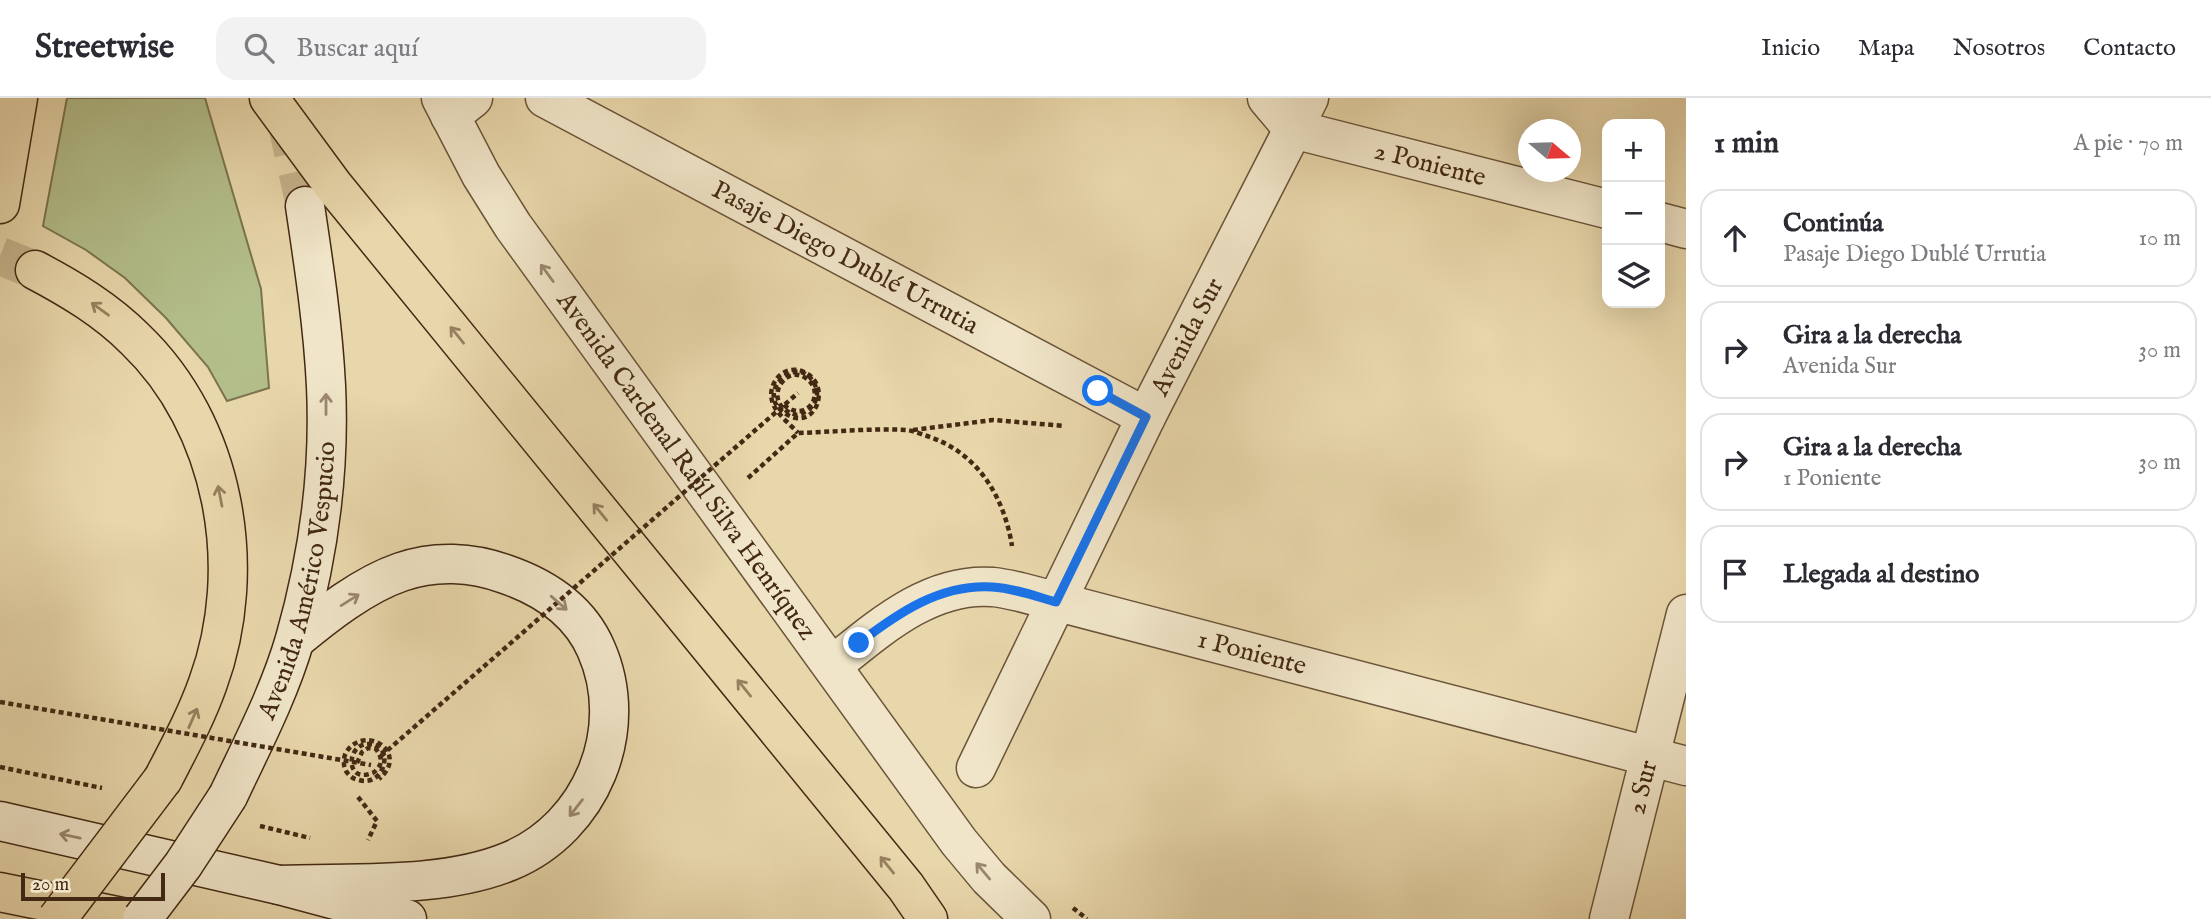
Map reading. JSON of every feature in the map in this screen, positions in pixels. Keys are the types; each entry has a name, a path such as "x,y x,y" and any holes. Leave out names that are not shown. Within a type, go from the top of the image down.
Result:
{"highway":[{"path":"0,204 18,98"},
{"path":"269,98 333,185 897,877 928,919"},
{"path":"35,270 71,289 105,312 155,360 181,396 201,435 216,476 228,554 227,594 220,639 209,682 191,723 163,779 57,919"},
{"path":"0,892 132,919"}],"street":[{"name":"Pasaje Diego Dublé Urrutia","path":"545,98 1146,417"},
{"path":"1267,98 1301,113"},
{"name":"Avenida Cardenal Raúl Silva Henríquez","path":"455,104 481,175 513,226 959,842 989,878 1031,919"},
{"name":"Avenida Sur","path":"976,768 1146,417 1301,113"},
{"name":"2 Poniente","path":"1301,113 1602,207"},
{"name":"Avenida Américo Vespucio","path":"142,919 183,865 228,796 271,704 295,640 312,569 322,496 326,386 305,206"},
{"path":"1665,223 1686,229"},
{"path":"279,885 454,877 510,861 538,846 564,824 583,799 598,773 608,723 608,698 596,648 578,621 555,598 528,582 498,571 475,565 452,564 428,565 401,572 376,583 325,616 295,640"},
{"name":"1 Poniente","path":"833,665 916,604 941,592 993,587 1668,762"},
{"name":"2 Sur","path":"1609,919 1668,762 1686,614"},
{"path":"0,821 279,885 407,919"}],"path":[{"path":"784,405 791,411 800,412 808,409 813,402 814,386 800,375 792,375 779,385 778,401 783,408 797,415 813,407 817,390 809,376 792,372 777,381 774,389 774,398 783,412 800,419 808,416 818,403 818,386 808,373 792,370 777,377 770,392 775,408 797,433"},
{"path":"381,756 798,393"},
{"path":"746,480 797,433 909,430 993,420 1067,426"},
{"path":"909,430 954,447 969,458 990,483 1011,539 1020,592"},
{"path":"0,702 371,765"},
{"path":"357,763 362,752 368,748 376,749 381,756 380,766 373,773 356,773 351,768 351,760 353,753 361,745 379,747 384,754 385,763 376,777 365,782 353,778 345,769 344,757 352,746 364,740 375,740 384,746 390,755 390,765 379,779"}],"green space":[{"path":"67,98 205,98 261,289 269,388 227,401 208,367 166,318 125,278 86,250 43,226"}],"tunnel":[{"path":"285,116 305,206"},
{"path":"0,256 35,270"}],"route":[{"path":"859,643 916,604 941,592 993,587 1056,602 1146,417 1098,391"}]}
